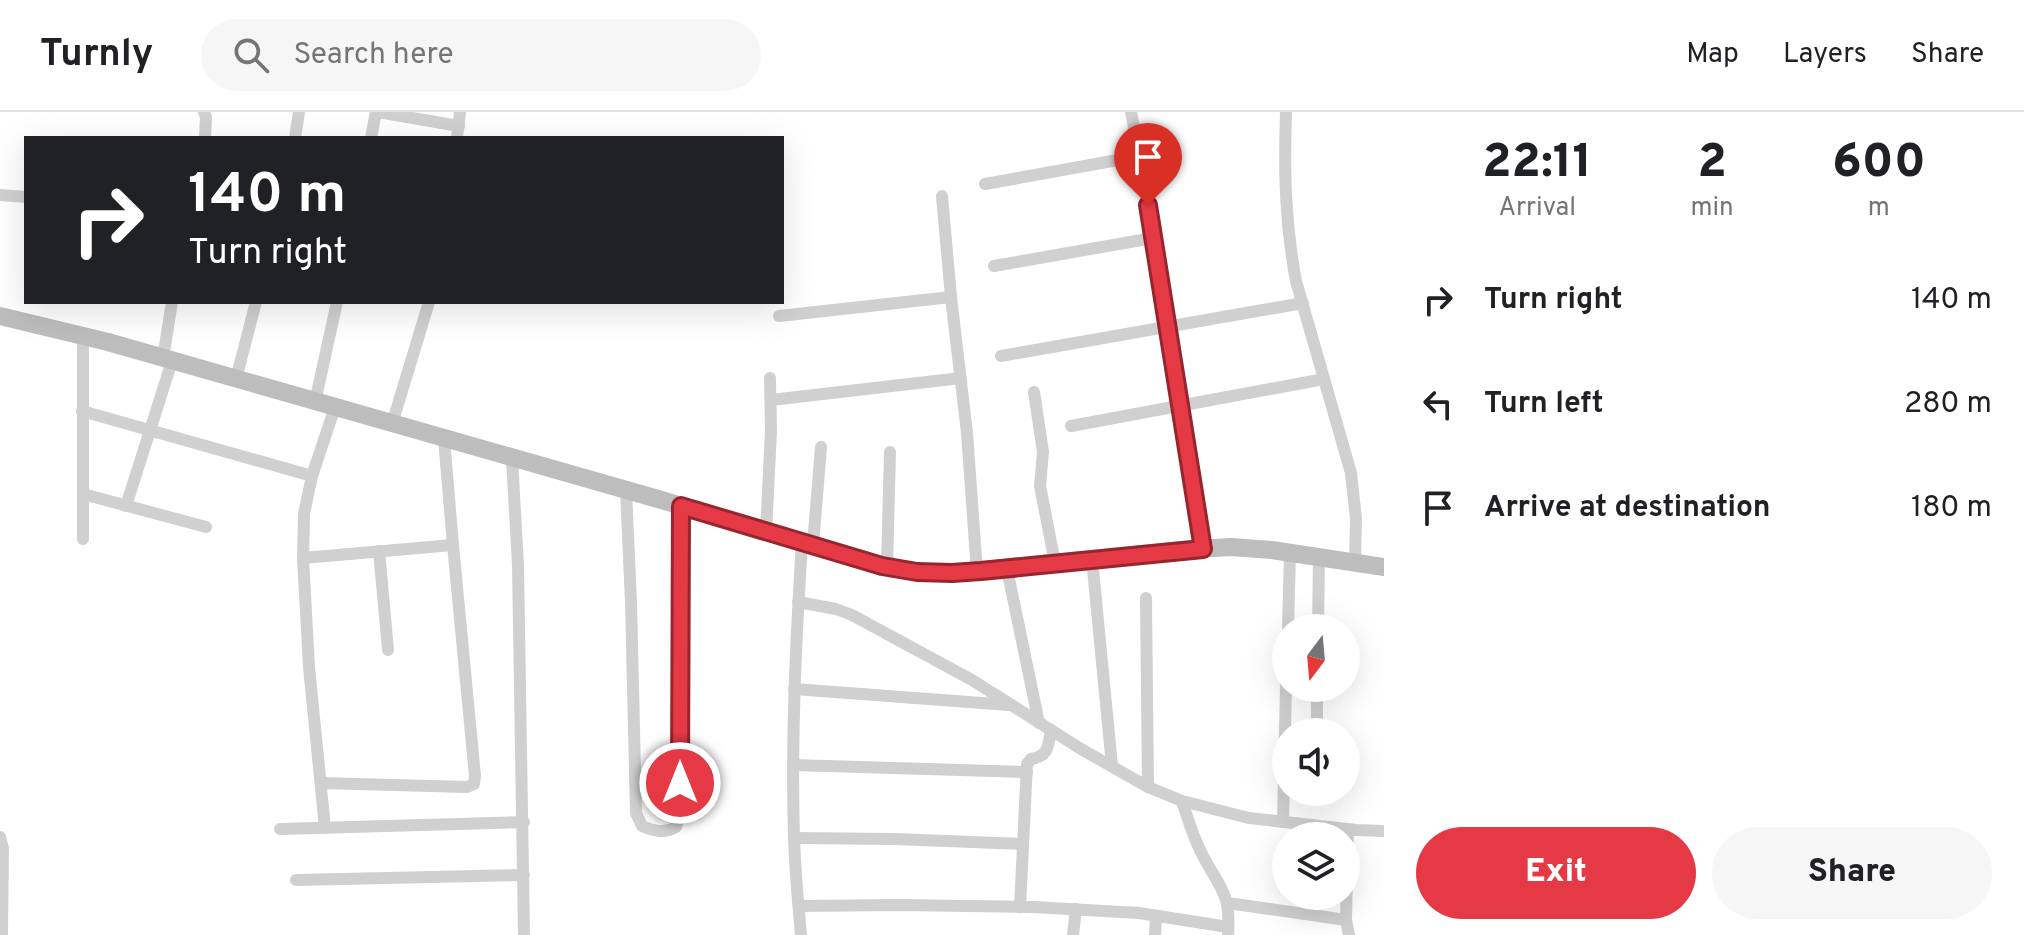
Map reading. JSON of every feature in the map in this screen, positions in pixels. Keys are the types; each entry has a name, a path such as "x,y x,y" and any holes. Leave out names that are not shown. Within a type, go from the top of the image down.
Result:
{"street":[{"path":"204,112 205,136"},
{"path":"295,136 299,112"},
{"path":"371,136 377,112 458,132 460,112"},
{"path":"1131,112 1203,549"},
{"path":"1286,112 1284,190 1288,231 1296,281 1351,473 1356,519 1355,563"},
{"path":"985,184 1140,156"},
{"path":"0,195 24,197"},
{"path":"942,196 967,433 977,572"},
{"path":"994,266 1153,238"},
{"path":"779,316 951,297"},
{"path":"1001,356 1303,303"},
{"path":"126,506 168,359 172,304"},
{"path":"236,379 255,304"},
{"path":"315,402 337,304"},
{"path":"392,424 428,304"},
{"path":"0,316 168,359 887,567 917,572 977,572 1231,547 1384,567"},
{"path":"83,335 83,539"},
{"path":"766,532 770,378"},
{"path":"771,400 961,378"},
{"path":"1071,426 1324,379"},
{"path":"1034,392 1043,452 1040,486 1055,563"},
{"path":"325,828 309,667 303,558 304,514 312,476 335,407"},
{"path":"82,411 312,476"},
{"path":"321,783 467,787 474,784 444,439"},
{"path":"801,935 794,838 794,689 798,602 821,447"},
{"path":"887,567 890,452"},
{"path":"512,459 518,565 524,935"},
{"path":"626,490 636,813 642,826 661,832 676,827 680,814 681,506"},
{"path":"83,494 206,527"},
{"path":"303,558 453,545"},
{"path":"379,551 388,650"},
{"path":"1288,614 1290,553"},
{"path":"1318,614 1319,557"},
{"path":"1092,559 1112,766"},
{"path":"1007,569 1039,723"},
{"path":"1146,598 1148,787"},
{"path":"798,602 852,615 972,680 1148,787 1182,801 1249,818 1283,822 1286,702"},
{"path":"794,689 1012,705"},
{"path":"1020,907 1027,764 1031,759 1045,755 1051,730"},
{"path":"793,765 1027,772"},
{"path":"799,906 1076,909 1156,916 1228,931 1228,903 1192,834 1182,801"},
{"path":"280,829 524,822"},
{"path":"1360,830 1384,831"},
{"path":"0,837 3,848 2,935"},
{"path":"794,838 1022,844"},
{"path":"296,880 524,875"},
{"path":"1228,903 1346,920"},
{"path":"1073,935 1076,909"},
{"path":"1346,910 1349,935"},
{"path":"1155,935 1156,916"}],"route":[{"path":"680,783 681,506 882,566 917,572 981,571 1203,549 1148,205"}]}
